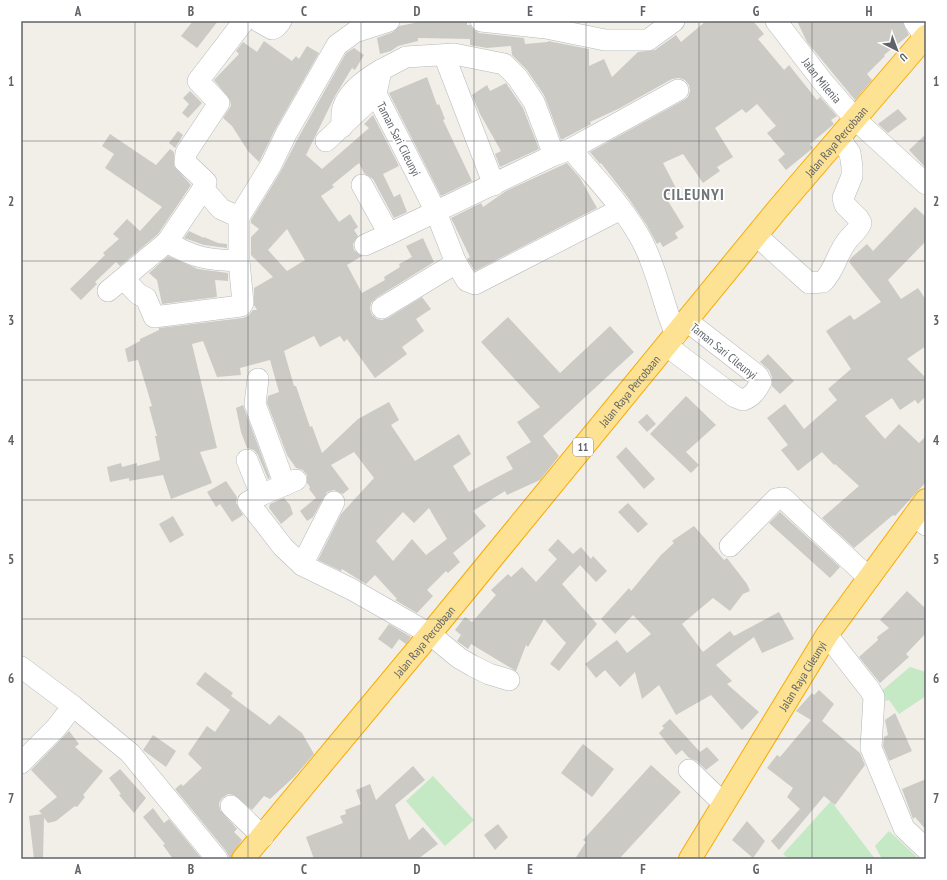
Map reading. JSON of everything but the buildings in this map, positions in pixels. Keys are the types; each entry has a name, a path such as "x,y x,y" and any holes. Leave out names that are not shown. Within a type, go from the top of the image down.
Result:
{"highway":[{"name":"Jalan Raya Percobaan","path":"243,859 263,837 757,236 839,138 856,120 922,31"},
{"name":"Jalan Raya Cileunyi","path":"690,859 827,635 868,577 922,513"}],"street":[{"path":"244,21 198,81 218,103 186,153 185,162 206,182 167,242 116,285 146,298 154,317 241,306 239,217 271,165 286,134 336,45 355,32 389,21"},
{"path":"258,21 272,29 281,21"},
{"path":"481,21 546,28 605,40 648,40 674,21"},
{"name":"Jalan Milenia","path":"776,21 823,82 856,120 926,184"},
{"path":"444,55 494,185"},
{"name":"Taman Sari Cileunyi","path":"621,209 476,284 467,281 456,263 436,212 376,94 381,70 406,57 444,55 460,55 504,64 517,77 534,102 563,152 621,209 633,225 644,245 666,312 677,334"},
{"path":"342,127 342,109 345,101 367,78 381,70"},
{"path":"365,245 563,152 678,90"},
{"path":"326,141 376,94"},
{"path":"757,236 809,283 823,282 831,274 847,241 861,223 845,205 843,198 852,176 850,153 839,138"},
{"path":"362,185 389,234"},
{"path":"202,190 208,193 221,209 239,217"},
{"path":"167,242 201,258 209,260 239,261"},
{"path":"382,308 456,263"},
{"path":"258,379 255,404 290,483 248,502 283,547 302,565 351,589 430,634 460,658 473,666 488,674 509,680"},
{"path":"247,460 261,495"},
{"path":"730,546 776,499 783,498 868,577"},
{"path":"302,565 334,502"},
{"path":"827,635 874,697 871,748 904,828 926,849"},
{"path":"21,667 73,706 130,753 218,859"},
{"path":"21,763 56,728 73,706"},
{"path":"689,770 724,804"},
{"path":"231,806 263,837"}],"green space":[{"path":"910,667 926,672 926,696 899,714 889,700 880,702 878,694"},
{"path":"433,776 474,820 445,846 406,801"},
{"path":"831,801 875,859 789,859 783,854"},
{"path":"889,831 919,859 882,859 875,846"}],"district":[{"name":"CILEUNYI","path":"694,194"}]}
